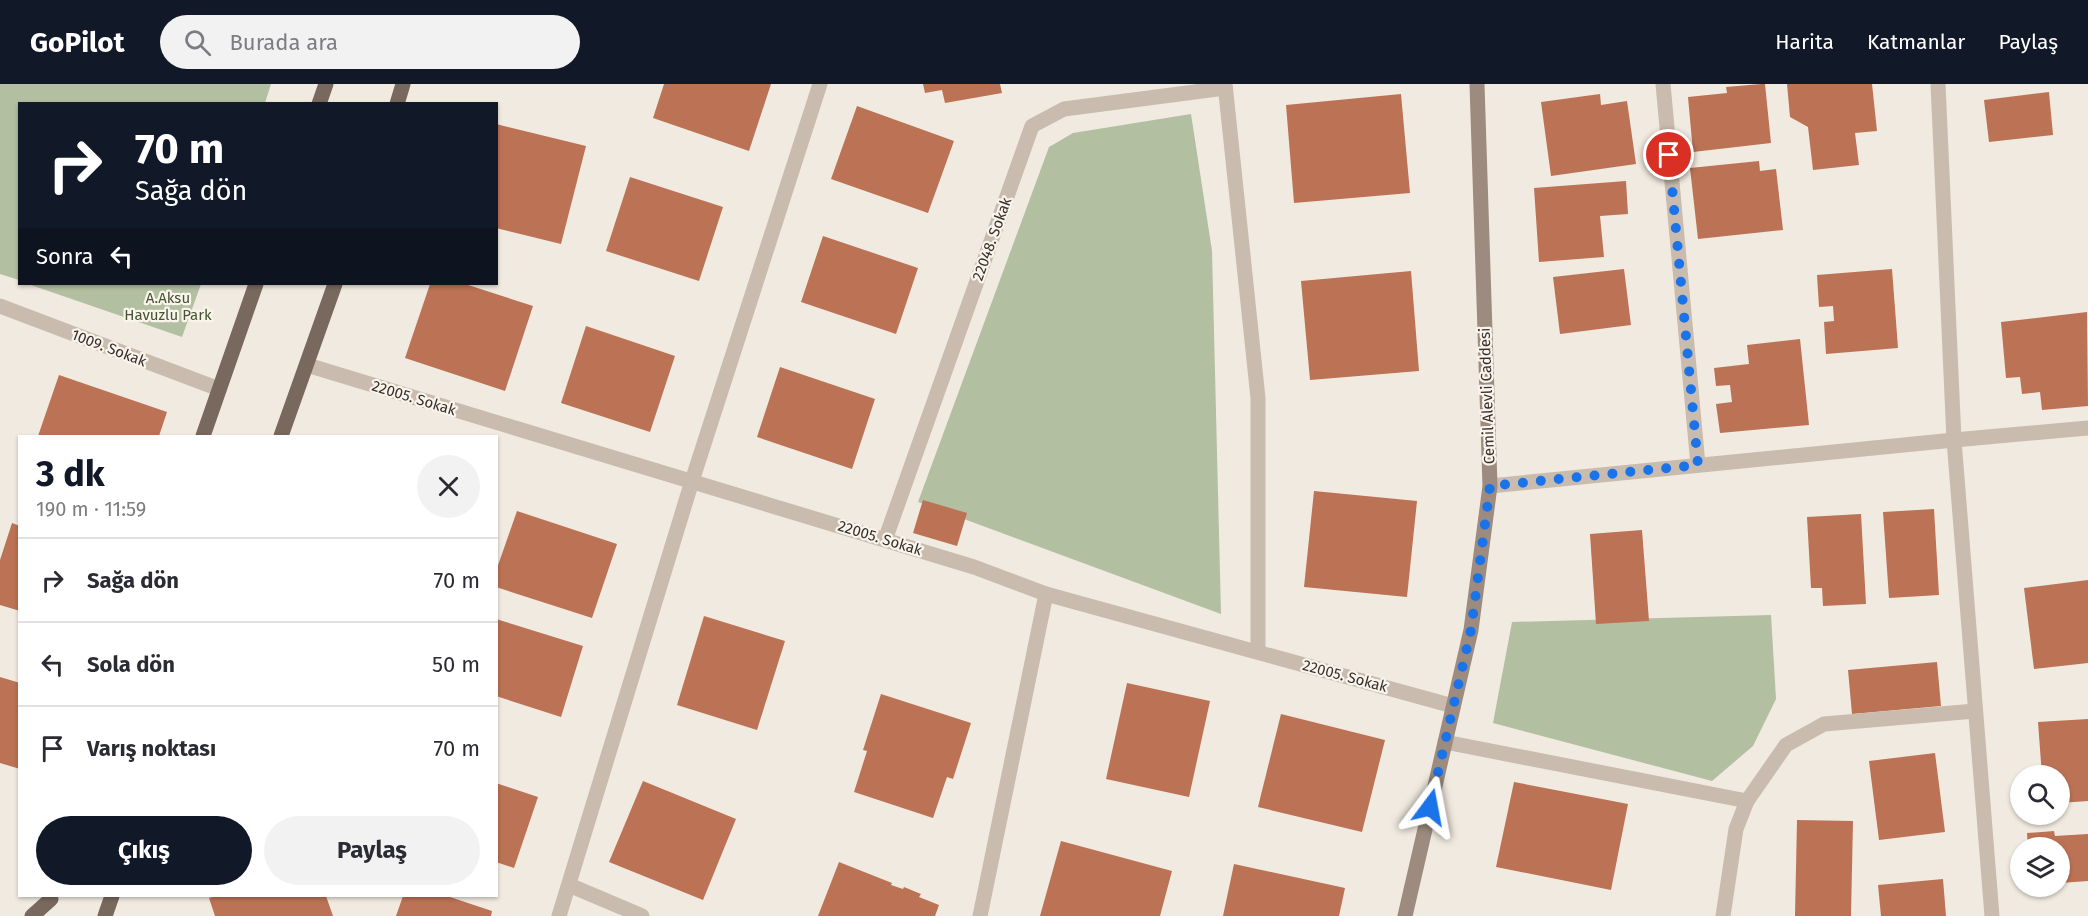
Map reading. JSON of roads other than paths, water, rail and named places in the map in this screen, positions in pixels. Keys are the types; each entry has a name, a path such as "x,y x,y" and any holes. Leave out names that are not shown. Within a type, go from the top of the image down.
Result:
{"main road":[{"path":"320,102 326,84"},
{"path":"398,102 404,84"},
{"path":"203,435 256,285"},
{"path":"281,435 335,285"},
{"path":"32,916 51,897"},
{"path":"44,916 51,897"},
{"path":"105,916 111,898"},
{"path":"111,898 114,916"}],"street":[{"path":"559,916 692,481 820,84"},
{"name":"Cemil Alevli Caddesi","path":"1406,916 1471,630 1490,486 1478,84"},
{"path":"1663,84 1698,465"},
{"path":"1938,84 1954,440 1992,916"},
{"path":"1225,86 1258,398 1258,652"},
{"name":"22048. Sokak","path":"885,540 1032,126 1064,109 1225,86"},
{"name":"1009. Sokak","path":"0,306 219,389"},
{"name":"22005. Sokak","path":"307,365 974,567 1046,594 1453,706"},
{"path":"1490,486 2088,428"},
{"path":"980,916 1046,594"},
{"path":"1723,916 1736,829 1747,801 1786,745 1824,724 1975,711"},
{"path":"1445,742 1747,801"},
{"path":"569,885 642,916"}],"park label":[{"name":"A.Aksu Havuzlu Park","path":"168,306"}]}
